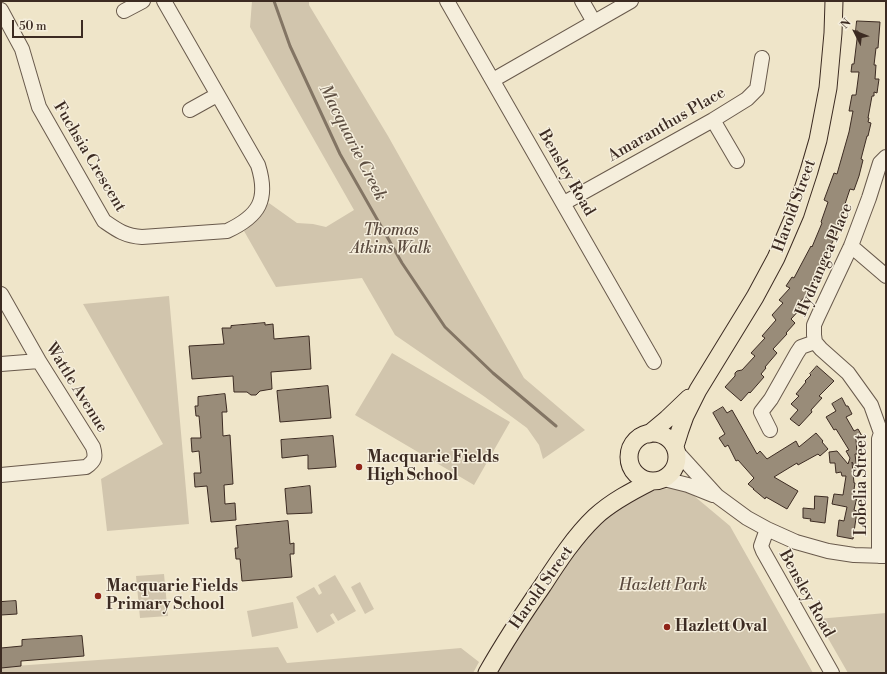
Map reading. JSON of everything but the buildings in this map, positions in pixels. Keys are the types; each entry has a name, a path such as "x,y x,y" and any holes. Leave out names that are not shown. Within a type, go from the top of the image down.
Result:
{"main road":[{"name":"Harold Street","path":"676,449 685,416 698,390 755,296 776,258 795,214 810,171 827,96 833,33 834,1"},
{"name":"Harold Street","path":"649,434 698,390"},
{"path":"649,434 661,434 671,441 676,449 677,457 675,468 672,472 658,480 646,480 635,474 630,462 630,449 633,444 643,435 649,434"},
{"name":"Harold Street","path":"606,509 618,493 630,462"},
{"name":"Harold Street","path":"487,673 552,571 580,534 606,509 631,492 658,480"}],"street":[{"path":"124,11 143,1"},
{"name":"Fuchsia Crescent","path":"1,10 22,49 38,107 104,221 117,230 132,236 142,237 227,231 239,226 259,207 262,193 262,178 258,165 164,1"},
{"name":"Bensley Road","path":"447,1 654,362"},
{"path":"582,1 594,22"},
{"path":"493,80 632,1"},
{"name":"Amaranthus Place","path":"564,203 713,120 747,99 757,89 762,58"},
{"path":"190,110 217,95"},
{"path":"713,120 737,161"},
{"name":"Hydrangea Place","path":"770,430 761,412 771,399 801,347 815,342 814,325 852,246 880,163 886,157"},
{"path":"852,246 886,276"},
{"name":"Wattle Avenue","path":"1,294 39,361 93,447 95,454 91,464 86,467 1,474"},
{"name":"Lobelia Street","path":"815,342 848,373 872,405 884,432 879,439 882,556"},
{"path":"1,364 39,361"},
{"path":"676,449 717,496 747,518 767,529 796,542 828,551 854,555 882,556"},
{"path":"658,480 688,485 717,496"},
{"name":"Bensley Road","path":"767,529 762,546 763,551 832,673"}],"green space":[{"name":"Thomas Atkins Walk","path":"252,1 309,1 309,5 388,136 524,378 585,430 543,459 539,445 527,428 395,335 362,278 276,287 244,231 269,203 297,223 326,227 354,210 250,27"},
{"path":"169,296 189,524 107,531 101,479 163,444 83,304"},
{"path":"392,353 510,422 474,485 355,415"},
{"name":"Hazlett Park","path":"674,487 687,490 730,526 813,673 491,673 580,541 634,495"},
{"path":"164,574 168,616 140,618 136,576"},
{"path":"335,575 356,611 338,621 333,613 330,615 335,623 317,633 296,597 314,587 319,595 322,593 318,585"},
{"path":"360,582 374,609 365,614 351,587"},
{"path":"293,602 298,628 252,637 247,611"},
{"path":"886,613 886,673 848,673 817,619"},
{"path":"278,647 287,663 461,648 479,662 473,673 1,673 1,667"}],"waterway":[{"name":"Macquarie Creek","path":"274,1 290,46 340,154 402,263 445,327 493,373 556,426"}],"place":[{"name":"Macquarie Fields High School","path":"359,467"},
{"name":"Macquarie Fields Primary School","path":"98,596"},
{"name":"Hazlett Oval","path":"667,627"}]}
